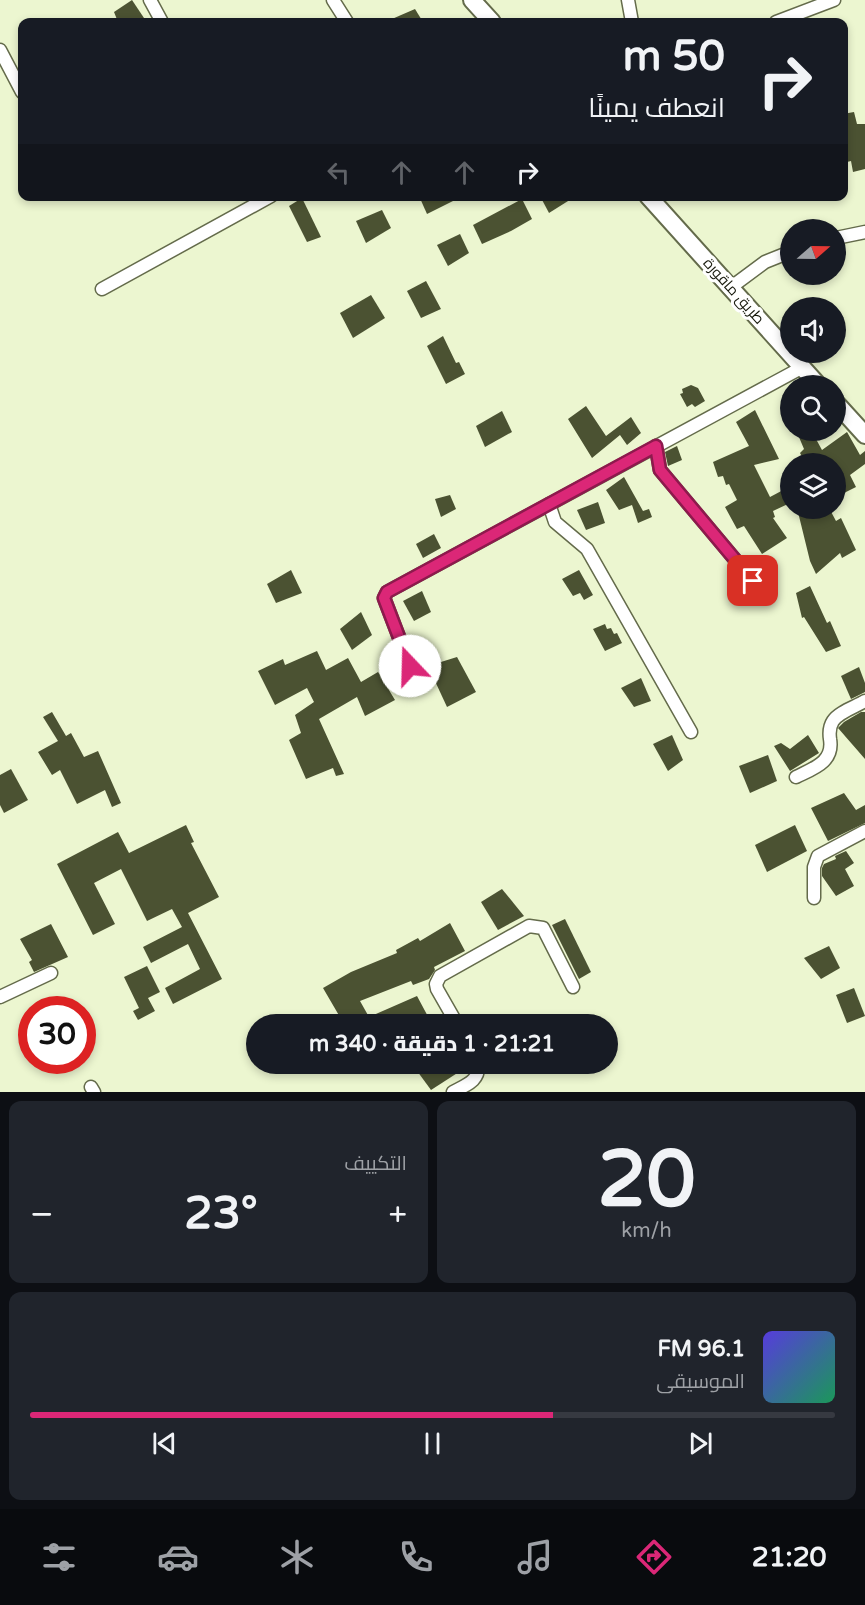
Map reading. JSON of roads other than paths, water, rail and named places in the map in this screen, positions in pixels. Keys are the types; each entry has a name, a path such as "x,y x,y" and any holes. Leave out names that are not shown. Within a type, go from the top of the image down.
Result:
{"street":[{"path":"150,0 160,18"},
{"path":"333,0 344,18"},
{"path":"472,0 488,18"},
{"path":"628,0 631,18"},
{"path":"787,18 834,0"},
{"path":"0,50 18,84"},
{"path":"102,289 262,201"},
{"name":"طريق ماقورة","path":"652,201 809,375"},
{"path":"846,236 865,232"},
{"path":"730,288 765,262 780,256"},
{"path":"410,666 384,598 387,592 802,367"},
{"path":"846,414 865,435"},
{"path":"656,446 660,470 753,581"},
{"path":"549,504 555,522 587,549 691,732"},
{"path":"796,777 823,764 830,754 829,730 834,718 865,701"},
{"path":"814,898 814,867 818,856 865,831"},
{"path":"451,1014 437,989 436,984 440,976 529,926 543,928 573,987"},
{"path":"0,997 51,973"},
{"path":"453,1092 475,1080 478,1074"}]}
